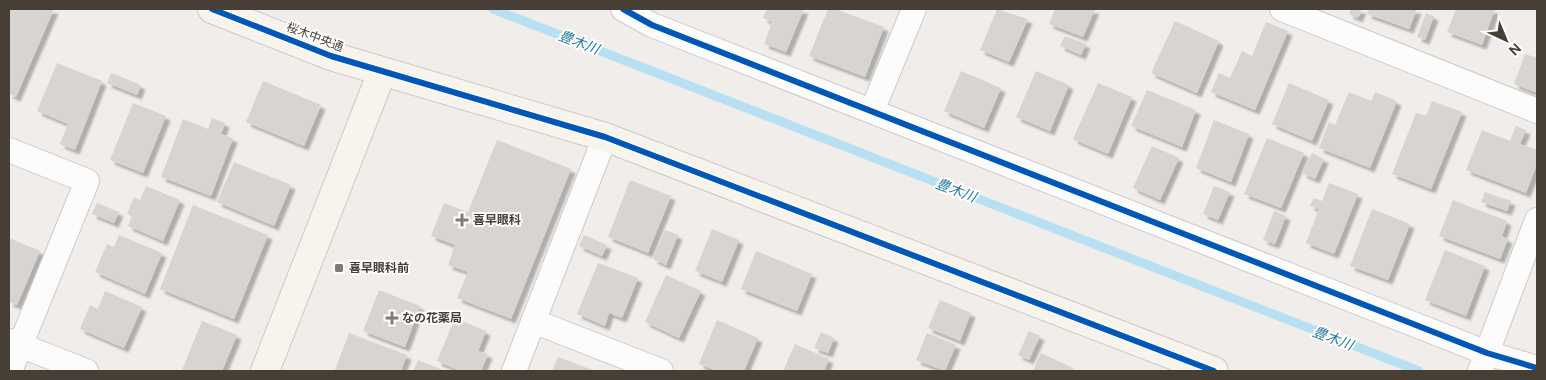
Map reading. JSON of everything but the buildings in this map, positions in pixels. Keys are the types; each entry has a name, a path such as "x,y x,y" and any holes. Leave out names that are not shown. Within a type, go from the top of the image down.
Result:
{"street":[{"name":"桜木中央通","path":"212,9 331,56 605,137 1214,371"},
{"path":"624,9 652,25 872,111 1482,365 1537,368"},
{"path":"872,111 914,9"},
{"path":"1282,9 1537,111"},
{"path":"265,371 382,72"},
{"path":"514,371 605,137"},
{"path":"9,150 88,181 15,343 10,371"},
{"path":"1482,365 1537,220"},
{"path":"533,321 661,371"},
{"path":"15,343 86,371"}],"waterway":[{"name":"豊木川","path":"493,9 1419,371"}],"cycle path":[{"path":"212,9 331,56 605,137 1214,371"},
{"path":"623,9 652,25 1487,353 1537,368"}],"place":[{"name":"喜早眼科","path":"462,220"},
{"name":"喜早眼科前","path":"339,268"},
{"name":"なの花薬局","path":"392,318"}]}
